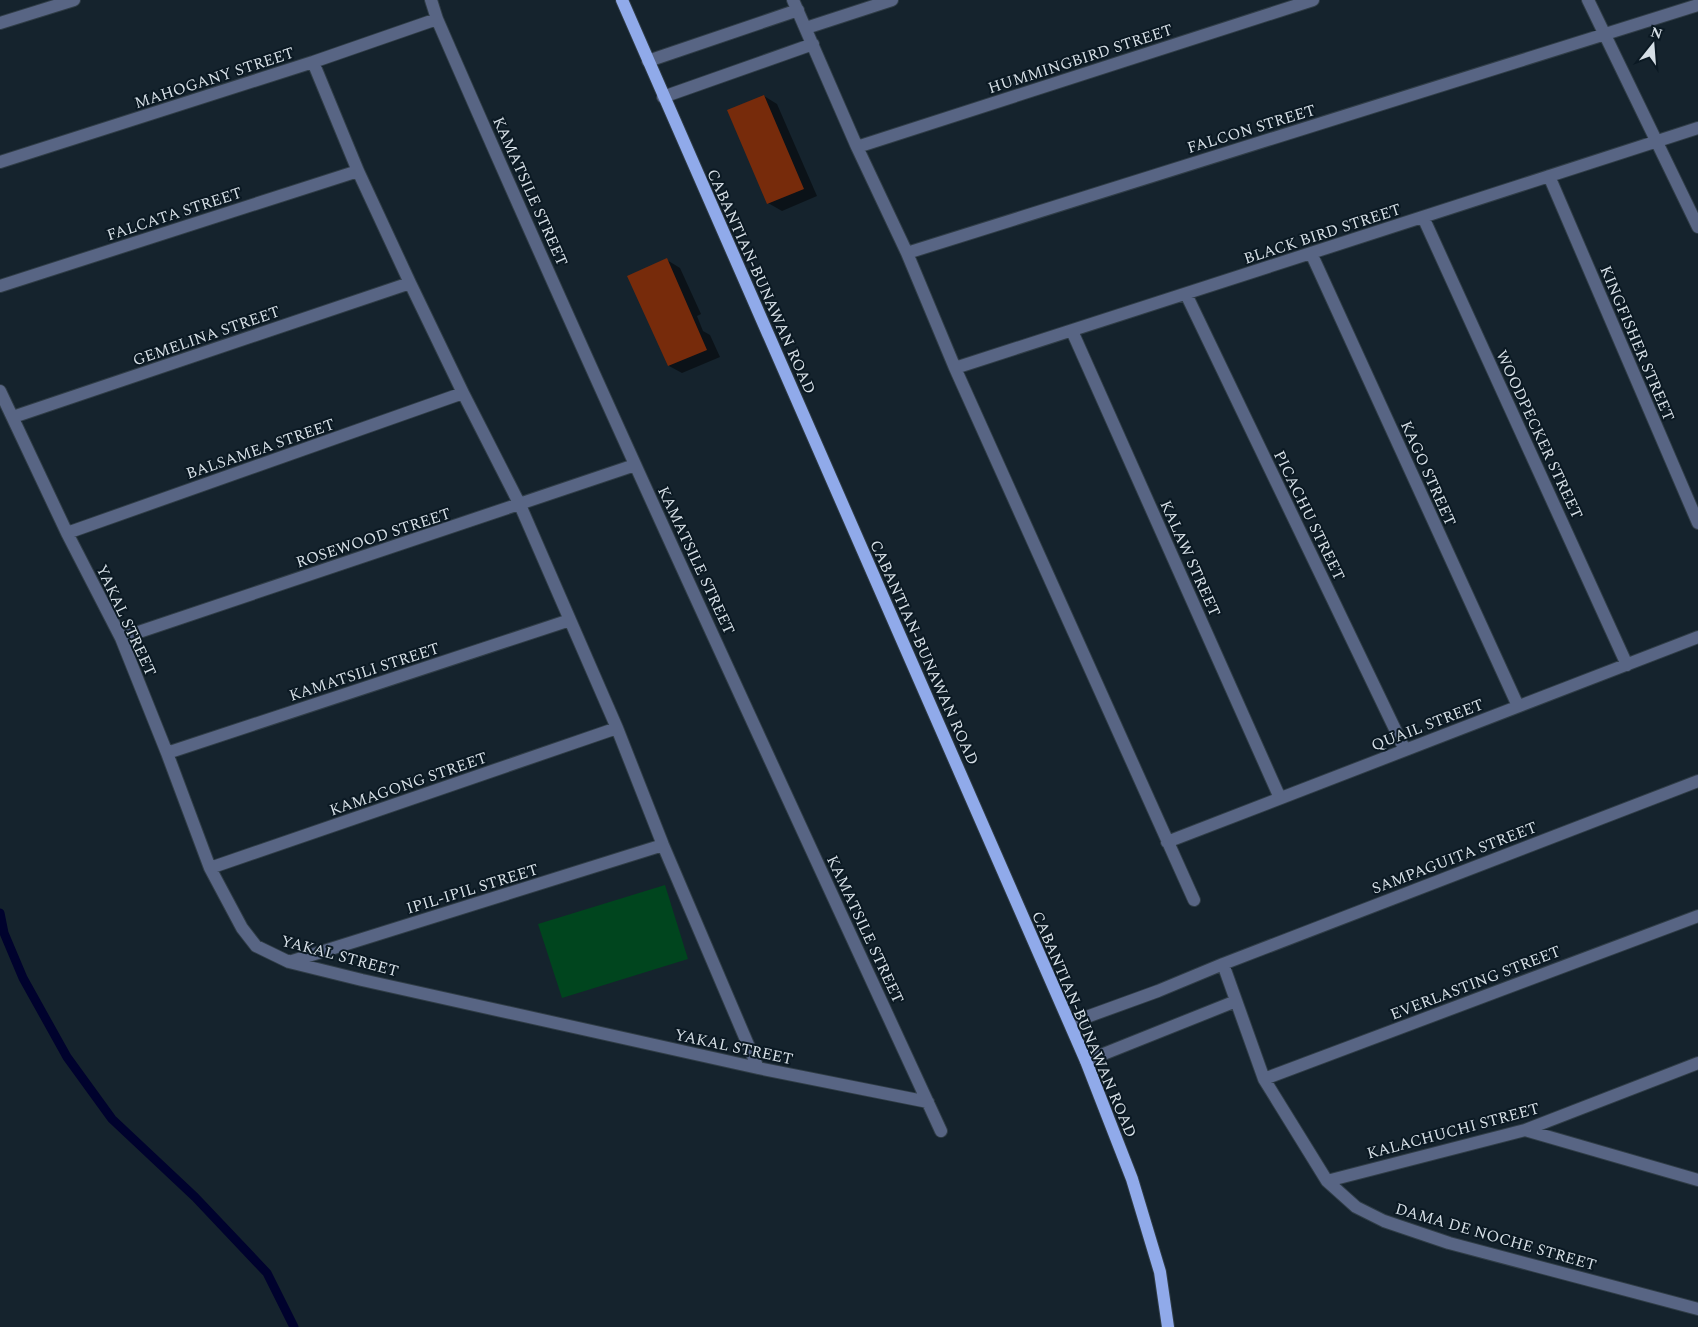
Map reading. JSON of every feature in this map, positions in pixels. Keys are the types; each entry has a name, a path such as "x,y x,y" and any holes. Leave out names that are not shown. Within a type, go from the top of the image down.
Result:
{"main road":[{"name":"CABANTIAN-BUNAWAN ROAD","path":"622,0 1086,1061 1132,1179 1160,1272 1168,1327"}],"street":[{"path":"0,23 74,0"},
{"name":"KAMATSILE STREET","path":"431,0 437,19 635,465 941,1131"},
{"path":"806,28 892,0"},
{"name":"HUMMINGBIRD STREET","path":"857,146 1313,0"},
{"path":"1588,0 1698,227"},
{"path":"648,61 795,5 857,146 907,253 955,368 1194,900"},
{"name":"FALCON STREET","path":"907,253 1698,5"},
{"name":"MAHOGANY STREET","path":"0,162 313,62 437,19"},
{"path":"663,97 813,44"},
{"path":"313,62 358,172 463,393 520,505 617,728 663,845 758,1068"},
{"name":"BLACK BIRD STREET","path":"955,368 1698,128"},
{"name":"FALCATA STREET","path":"0,286 358,172"},
{"name":"KINGFISHER STREET","path":"1549,176 1698,523"},
{"name":"WOODPECKER STREET","path":"1423,217 1627,664"},
{"name":"KAGO STREET","path":"1311,253 1518,706"},
{"name":"GEMELINA STREET","path":"13,417 410,283"},
{"name":"PICACHU STREET","path":"1186,294 1405,750"},
{"name":"KALAW STREET","path":"1072,331 1280,798"},
{"name":"YAKAL STREET","path":"0,391 67,533 121,638 168,753 210,868 242,928 256,946 289,962 758,1068 928,1102"},
{"name":"BALSAMEA STREET","path":"67,533 463,393"},
{"name":"ROSEWOOD STREET","path":"121,638 635,465"},
{"name":"KAMATSILI STREET","path":"168,753 570,620"},
{"name":"QUAIL STREET","path":"1167,842 1698,637"},
{"name":"KAMAGONG STREET","path":"210,868 617,728"},
{"name":"SAMPAGUITA STREET","path":"1070,1023 1158,991 1222,964 1698,781"},
{"name":"IPIL-IPIL STREET","path":"289,962 663,845"},
{"name":"EVERLASTING STREET","path":"1264,1079 1698,916"},
{"name":"DAMA DE NOCHE STREET","path":"1222,964 1264,1079 1327,1181 1356,1207 1384,1221 1449,1243 1698,1309"},
{"path":"1086,1061 1236,1001"},
{"name":"KALACHUCHI STREET","path":"1327,1181 1525,1130 1698,1063"},
{"path":"1525,1130 1698,1180"}],"green space":[{"path":"665,885 688,959 562,998 538,924"}],"building":[{"path":"764,95 804,189 767,204 727,110"},
{"path":"667,258 707,350 668,366 627,276"}],"waterway":[{"path":"0,913 4,933 23,978 67,1057 112,1119 195,1197 267,1273 294,1327"}]}
